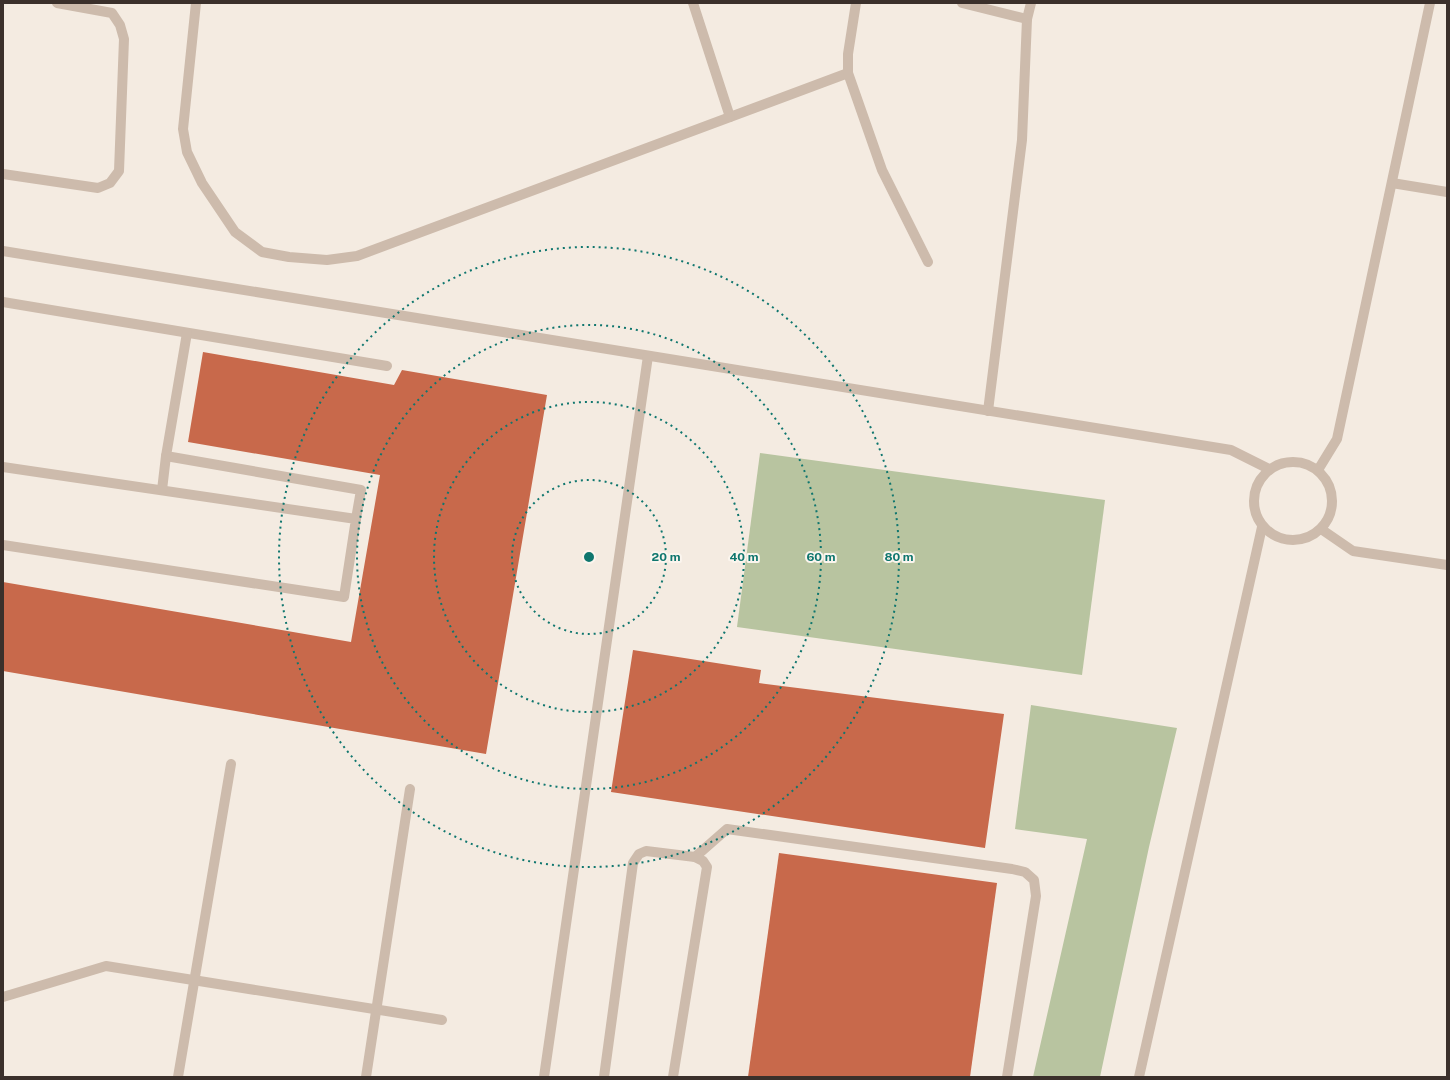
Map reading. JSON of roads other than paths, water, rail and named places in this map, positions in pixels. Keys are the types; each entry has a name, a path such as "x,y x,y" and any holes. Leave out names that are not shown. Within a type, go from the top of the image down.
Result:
{"street":[{"path":"3,174 98,188 110,183 119,171 124,39 120,25 112,13 57,3"},
{"path":"196,3 183,129 187,152 202,183 221,214 235,232 262,252 289,257 327,260 358,256 848,73"},
{"path":"693,3 730,117"},
{"path":"856,3 848,54 848,73 882,170 928,262"},
{"path":"962,3 1027,19"},
{"path":"988,411 1022,140 1027,19 1030,3"},
{"path":"1318,470 1337,439 1430,3"},
{"path":"1392,183 1447,192"},
{"path":"3,251 1231,450 1269,469"},
{"path":"3,302 387,366"},
{"path":"162,490 166,456 188,333"},
{"path":"544,1077 648,356"},
{"path":"3,545 344,597 361,490 166,456"},
{"path":"1294,461 1306,464 1318,470 1326,480 1332,499 1329,518 1321,529 1310,536 1298,540 1285,540 1272,535 1262,527 1256,516 1253,503 1254,490 1260,478 1269,469 1280,463 1294,461"},
{"path":"3,467 356,519"},
{"path":"1139,1077 1262,527"},
{"path":"1321,529 1353,551 1447,565"},
{"path":"178,1077 231,764"},
{"path":"366,1077 410,789"},
{"path":"696,857 727,829 1025,872 1034,880 1036,896 1007,1077"},
{"path":"604,1077 633,863 639,854 646,851 696,857 703,861 707,868 673,1077"},
{"path":"3,997 106,966 442,1020"}]}
